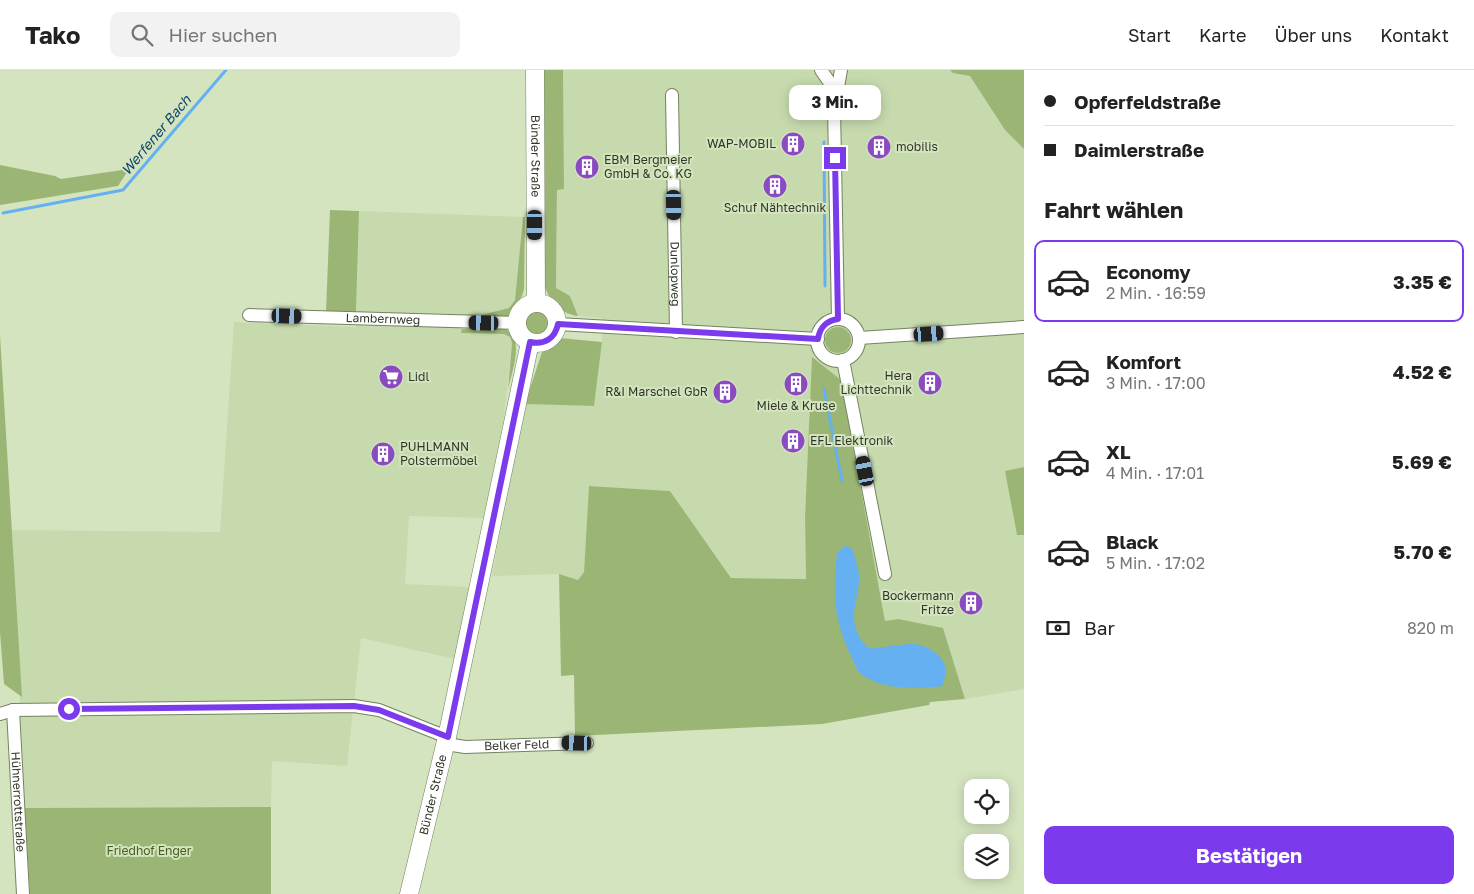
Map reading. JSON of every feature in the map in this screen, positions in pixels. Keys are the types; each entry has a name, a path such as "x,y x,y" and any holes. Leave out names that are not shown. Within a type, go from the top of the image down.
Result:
{"street":[{"name":"Bünder Straße","path":"535,70 536,303"},
{"path":"821,70 830,83 834,108 838,319"},
{"path":"834,108 841,70"},
{"name":"Dunlopweg","path":"672,95 676,332"},
{"path":"536,303 542,303 554,311 558,324 557,331 549,340 543,343 530,342 520,335 517,323 524,307 536,303"},
{"name":"Lambernweg","path":"249,315 517,323"},
{"path":"838,319 844,320 855,327 859,338 857,350 843,360 837,361 825,356 821,351 818,339 822,327 826,323 838,319"},
{"path":"558,324 818,339"},
{"path":"859,338 1024,327"},
{"name":"Bünder Straße","path":"409,894 447,740 530,342"},
{"path":"843,360 884,574"},
{"name":"Belker Feld","path":"6,712 354,706 379,710 465,747 587,743"},
{"name":"Hühnerrottstraße","path":"6,712 23,894"}],"shaded area":[{"path":"563,70 950,70 953,73 970,75 1005,130 1024,149 1024,689 965,699 943,628 885,621 841,380 812,358 805,517 806,579 731,578 670,491 589,486 584,572 578,580 559,574 492,576 520,421 525,404 594,406 602,342 602,318 578,316 570,296 556,288 557,189 564,188"},
{"path":"359,211 523,217 515,300 509,308 477,316 462,329 462,333 504,334 510,337 512,343 504,417 484,518 409,516 405,584 470,587 455,659 361,638 347,766 272,761 271,807 25,808 12,530 220,532 234,322 356,327"}],"green space":[{"path":"538,70 563,70 564,189 557,190 556,288 570,296 578,316 565,312 555,304 547,293 543,280"},
{"path":"950,70 1024,70 1024,149 1005,130 970,76 953,73"},
{"path":"0,165 55,176 61,179 129,169 118,186 0,205"},
{"path":"330,210 359,211 356,313 326,312"},
{"path":"523,217 525,217 524,289 522,296 509,317 477,316 509,308 515,300"},
{"path":"538,310 547,314 551,323 547,332 538,336 529,332 525,323 529,314"},
{"path":"838,327 847,331 851,340 847,349 838,353 829,349 825,340 829,331"},
{"path":"462,329 505,329 511,334 515,340 516,356 508,390 512,343 510,337 504,334 461,333"},
{"path":"0,335 22,697 4,684 0,632"},
{"path":"560,338 602,342 594,406 525,404 542,352"},
{"path":"812,357 841,380 885,621 898,619 943,628 965,699 930,702 929,705 822,724 575,736 574,675 561,676 559,574 578,580 584,572 589,486 670,491 731,578 806,579 805,517"},
{"path":"1024,467 1024,535 1017,535 1005,471"},
{"name":"Friedhof Enger","path":"271,807 271,894 30,894 25,808"}],"water":[{"path":"845,546 852,548 858,569 859,582 854,616 857,632 861,640 868,648 916,644 928,648 942,659 944,664 946,672 943,686 910,688 887,685 866,678 858,671 844,640 837,616 835,581 837,553"}],"waterway":[{"name":"Werfener Bach","path":"3,213 123,190 226,70"},
{"path":"824,142 825,286"},
{"path":"824,389 842,481"}],"place":[{"name":"WAP-MOBIL","path":"793,144"},
{"name":"mobilis","path":"879,147"},
{"name":"EBM Bergmeier GmbH & Co. KG","path":"587,167"},
{"name":"Schuf Nähtechnik","path":"775,186"},
{"name":"Lidl","path":"391,377"},
{"name":"Hera Lichttechnik","path":"930,383"},
{"name":"Miele & Kruse","path":"796,384"},
{"name":"R&I Marschel GbR","path":"725,392"},
{"name":"EFL Elektronik","path":"793,441"},
{"name":"PUHLMANN Polstermöbel","path":"383,454"},
{"name":"Bockermann Fritze","path":"971,603"}],"route":[{"path":"69,709 354,706 379,710 448,737 530,342 536,344 549,340 557,331 558,324 818,339 822,327 826,323 838,319 835,158"}]}
